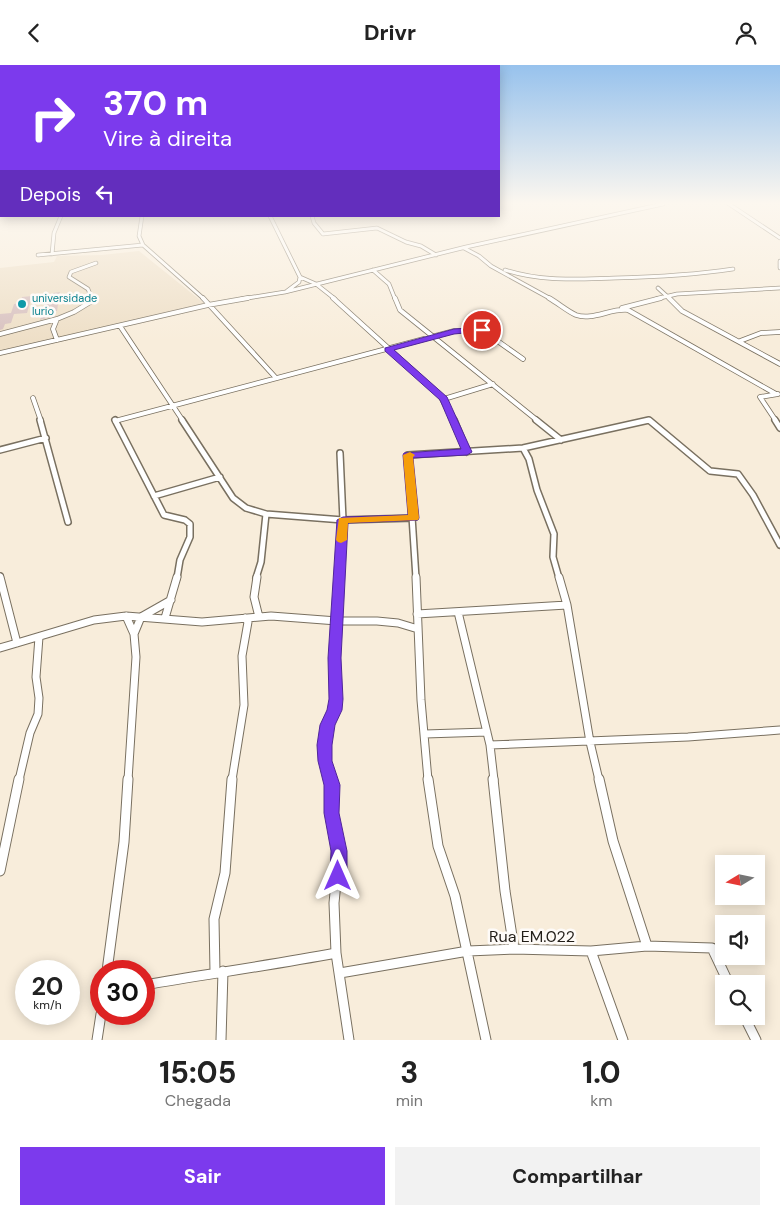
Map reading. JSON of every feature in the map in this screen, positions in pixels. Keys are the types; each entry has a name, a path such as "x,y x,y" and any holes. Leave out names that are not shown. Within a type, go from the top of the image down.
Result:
{"street":[{"path":"52,250 52,254"},
{"path":"38,255 98,250"},
{"path":"148,250 199,294 276,378"},
{"path":"286,250 300,277 316,284 370,330 388,349 444,399 467,452"},
{"path":"427,250 436,255"},
{"path":"0,353 208,305 285,292 458,250"},
{"path":"467,250 479,256 495,269 513,277 579,317 677,294 780,288"},
{"path":"780,261 780,268"},
{"path":"0,335 56,319 74,312 92,301 92,296 88,289 69,277 71,272 96,263"},
{"path":"495,269 515,272 527,277 560,280 685,276 733,269"},
{"path":"374,270 390,283 400,310 561,440"},
{"path":"285,292 299,282 300,277"},
{"path":"658,288 682,311 780,363"},
{"path":"618,309 628,310 778,394"},
{"path":"56,319 53,329 58,340"},
{"path":"120,326 173,404 220,477 233,501 240,507 266,514 343,520 414,518"},
{"path":"165,618 176,588 180,560 190,537 190,524 164,515 114,421 454,331 482,330 523,359"},
{"path":"740,341 761,333 780,332"},
{"path":"444,399 493,385"},
{"path":"778,394 760,397 780,428"},
{"path":"33,398 46,438 68,522"},
{"path":"486,1040 468,951 450,880 439,848 425,734 417,614 414,518 408,455 523,448 649,420 662,435 700,460 710,471 737,473 749,486 755,502 780,545"},
{"path":"0,450 46,438"},
{"path":"523,448 529,459 538,495 546,507 554,534 553,557 567,605 590,741 613,841 647,946"},
{"path":"340,453 343,520 334,658 336,699 324,745 325,761 332,785 333,824 339,851 334,903 336,953 349,1040"},
{"path":"154,496 220,477"},
{"path":"259,617 254,597 255,583 261,562 266,514"},
{"path":"0,575 2,591 17,643"},
{"path":"134,634 141,617 171,600"},
{"path":"417,614 567,605"},
{"path":"458,612 490,745 505,891 514,949"},
{"path":"0,648 94,620 126,616 202,622 271,616 336,621 377,621 398,623 418,629"},
{"path":"108,960 127,805 136,657 134,634 126,616"},
{"path":"221,1040 219,972 214,919 224,873 230,790 244,705 242,656 248,622 245,618"},
{"path":"0,871 30,733 38,714 39,698 36,677 39,637"},
{"path":"490,745 688,737 780,730"},
{"path":"425,734 487,732"},
{"path":"591,951 647,946 712,947 725,975"},
{"name":"Rua EM.022","path":"340,973 468,951 514,949 591,951 623,1040"},
{"path":"155,983 219,972 264,967 336,953"},
{"path":"97,1040 99,1025"},
{"path":"748,1025 756,1040"}],"shaded area":[{"path":"139,251 205,304 0,351 0,268 54,262 57,256 102,255"}],"building":[{"path":"60,292 57,311 51,311 50,317 40,320 46,300 51,299 53,293"},
{"path":"32,296 27,313 14,314 11,323 5,324 3,329 0,330 0,314 11,313 14,304 20,303 22,297"}],"slow traffic":[{"path":"341,540 343,520 414,518 408,455 410,455"}],"place":[{"name":"universidade lurio","path":"22,304"}],"route":[{"path":"338,876 339,851 332,813 332,785 325,761 324,745 336,699 334,658 343,520 414,518 408,455 467,452 444,399 388,349 454,331 482,330"}]}
